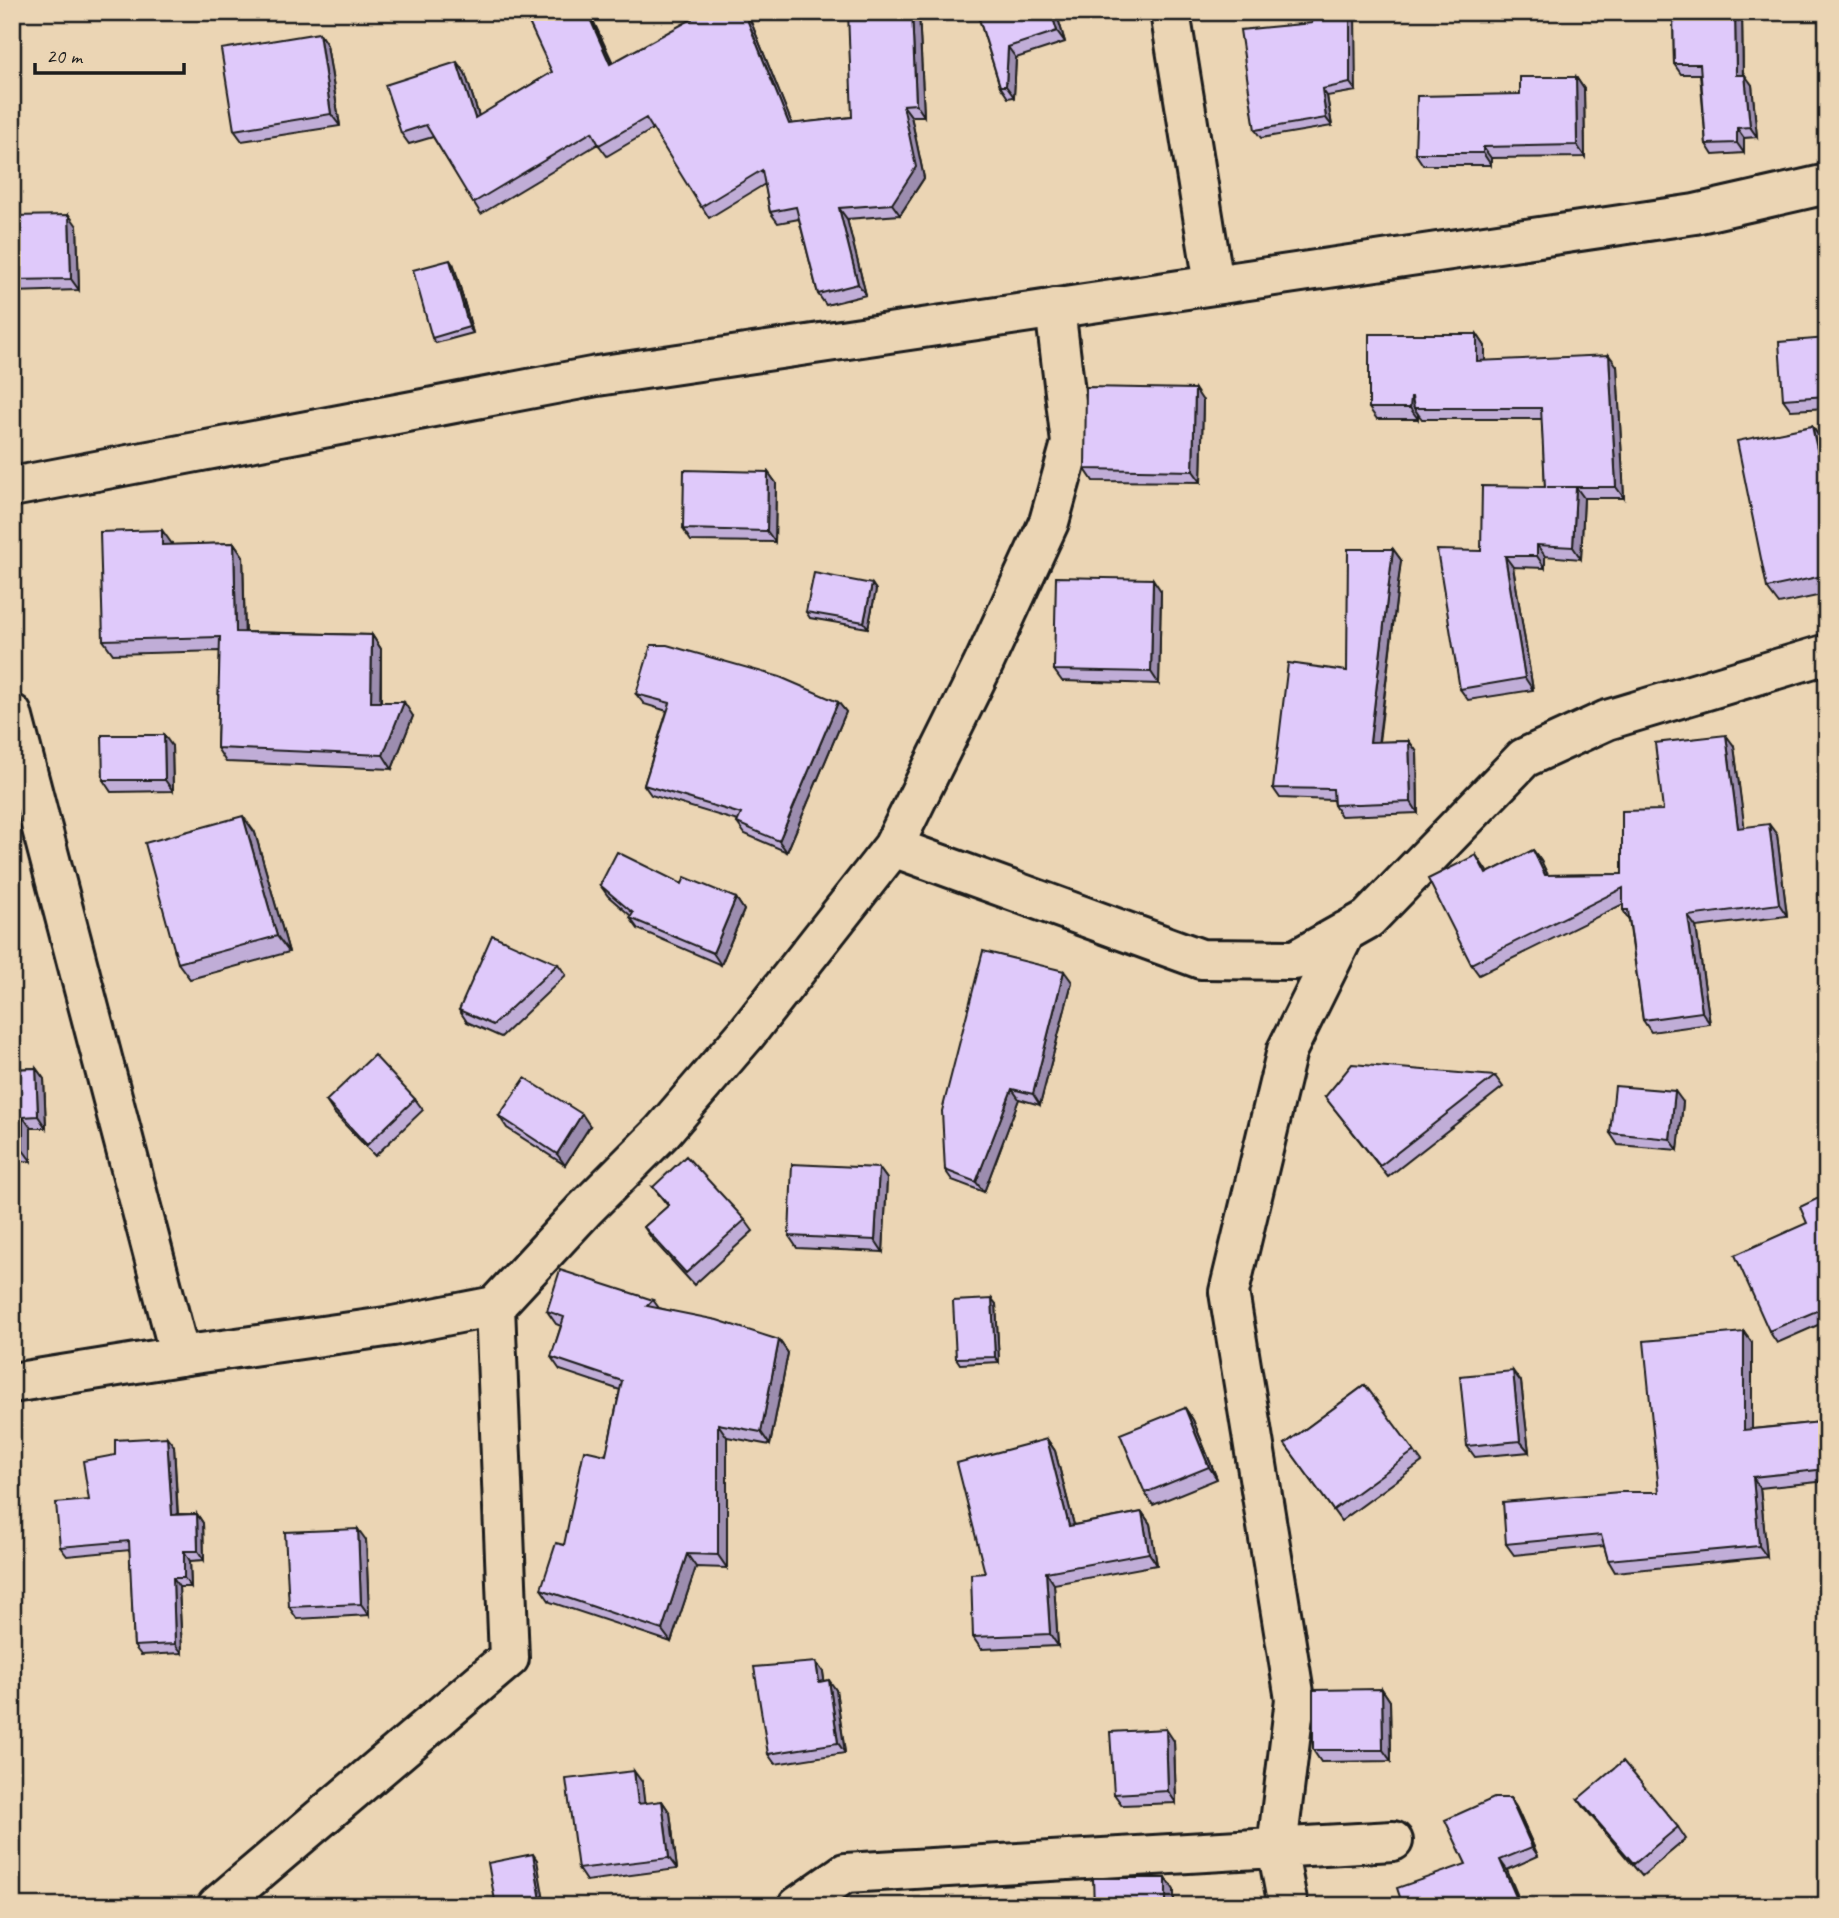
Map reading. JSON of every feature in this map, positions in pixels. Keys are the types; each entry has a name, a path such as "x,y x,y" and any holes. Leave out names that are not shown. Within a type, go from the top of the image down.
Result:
{"street":[{"path":"1170,12 1214,284"},
{"path":"12,487 597,376 1695,214 1827,184"},
{"path":"12,1383 393,1326 495,1306 584,1210 662,1132 747,1033 892,847 983,665 1049,522 1071,443 1055,308"},
{"path":"892,847 1202,959 1295,960 1368,919 1524,758 1606,720 1827,654"},
{"path":"12,714 180,1356"},
{"path":"1288,1906 1277,1848 1295,1699 1228,1292 1287,1050 1346,931"},
{"path":"217,1906 509,1658 495,1306"},
{"path":"798,1906 845,1873 1393,1840"}],"building":[{"path":"587,12 610,64 692,19 690,12 744,12 789,124 852,117 848,12 912,12 916,104 903,105 916,167 892,204 839,208 858,284 818,294 796,207 770,212 762,170 701,207 646,118 599,145 592,132 473,203 426,125 401,133 385,85 457,62 475,118 552,72 525,14"},
{"path":"977,12 1051,12 1057,31 1008,47 1006,86 1000,86"},
{"path":"1312,12 1350,12 1350,83 1322,89 1326,118 1255,130 1240,30 1312,23"},
{"path":"1673,12 1735,12 1736,75 1745,75 1750,127 1737,128 1737,143 1706,144 1700,64 1674,64"},
{"path":"319,33 331,114 234,130 221,49"},
{"path":"1520,77 1576,77 1577,145 1483,147 1483,153 1415,153 1417,96 1520,94"},
{"path":"69,215 71,279 12,280 12,216"},
{"path":"450,260 469,327 432,338 413,270"},
{"path":"1369,334 1477,334 1477,361 1609,355 1616,487 1576,487 1573,547 1537,545 1537,556 1505,556 1525,678 1460,689 1437,550 1481,551 1482,486 1545,487 1541,408 1414,408 1411,397 1410,408 1369,408"},
{"path":"1827,338 1827,396 1783,399 1779,342"},
{"path":"1086,387 1195,389 1193,471 1085,469"},
{"path":"1812,426 1827,496 1827,575 1767,588 1737,441"},
{"path":"684,470 768,472 767,531 683,529"},
{"path":"162,530 162,545 234,543 236,632 372,635 371,702 404,702 383,755 217,748 220,637 103,640 100,532"},
{"path":"1348,549 1393,549 1370,742 1409,741 1411,802 1334,805 1333,789 1273,788 1288,663 1347,671"},
{"path":"814,573 872,584 864,622 806,612"},
{"path":"1056,577 1153,579 1151,672 1054,670"},
{"path":"651,645 667,645 780,677 838,702 779,841 737,823 741,814 644,785 670,703 636,694"},
{"path":"102,735 164,735 165,780 103,780"},
{"path":"1726,735 1738,828 1769,824 1779,904 1688,916 1702,1012 1643,1020 1628,910 1623,910 1623,888 1471,964 1428,879 1476,855 1486,874 1533,850 1545,875 1622,874 1622,811 1663,810 1655,743"},
{"path":"243,816 277,936 178,963 145,843"},
{"path":"617,852 682,884 685,877 736,898 713,953 630,918 633,913 600,885"},
{"path":"492,935 558,964 493,1025 459,1010"},
{"path":"983,951 1064,971 1033,1094 1012,1089 976,1182 945,1170 942,1111"},
{"path":"374,1055 415,1099 367,1145 326,1101"},
{"path":"1352,1064 1495,1076 1380,1166 1325,1097"},
{"path":"36,1068 38,1116 23,1117 23,1150 12,1150 12,1069"},
{"path":"525,1078 582,1114 557,1154 499,1116"},
{"path":"1615,1086 1675,1091 1670,1139 1610,1133"},
{"path":"686,1156 745,1220 686,1273 644,1227 669,1205 653,1187"},
{"path":"792,1164 879,1168 875,1240 789,1236"},
{"path":"1827,1194 1827,1293 1821,1296 1826,1307 1769,1331 1735,1255 1807,1223 1800,1207"},
{"path":"560,1270 653,1300 647,1306 717,1320 779,1340 761,1432 718,1424 718,1555 687,1554 662,1630 541,1589 556,1543 564,1545 584,1450 606,1455 622,1381 551,1357 564,1317 547,1311"},
{"path":"992,1299 995,1357 956,1358 953,1301"},
{"path":"1744,1332 1744,1430 1821,1422 1826,1469 1753,1477 1759,1546 1608,1560 1601,1535 1506,1544 1503,1502 1620,1492 1659,1492 1644,1341"},
{"path":"1513,1371 1520,1441 1467,1446 1460,1376"},
{"path":"1365,1385 1414,1451 1333,1510 1285,1444"},
{"path":"1185,1408 1209,1467 1145,1493 1120,1434"},
{"path":"167,1437 172,1515 197,1514 198,1551 184,1551 184,1578 173,1578 175,1644 134,1646 129,1541 60,1547 56,1503 89,1500 83,1461 115,1455 115,1440"},
{"path":"1047,1439 1069,1526 1142,1512 1149,1553 1046,1572 1050,1634 973,1637 971,1574 985,1573 957,1463"},
{"path":"358,1529 361,1604 289,1607 285,1532"},
{"path":"816,1662 819,1682 829,1680 838,1743 768,1754 754,1667"},
{"path":"1382,1689 1383,1750 1313,1750 1313,1690"},
{"path":"1166,1729 1168,1791 1114,1794 1110,1732"},
{"path":"1623,1761 1678,1827 1634,1864 1578,1799"},
{"path":"634,1771 638,1804 662,1801 669,1858 578,1869 566,1779"},
{"path":"1494,1798 1510,1798 1532,1847 1500,1860 1520,1906 1403,1906 1397,1888 1466,1864 1445,1820"},
{"path":"533,1854 542,1906 496,1906 488,1863"},
{"path":"1093,1878 1166,1878 1166,1906 1094,1906"}]}
